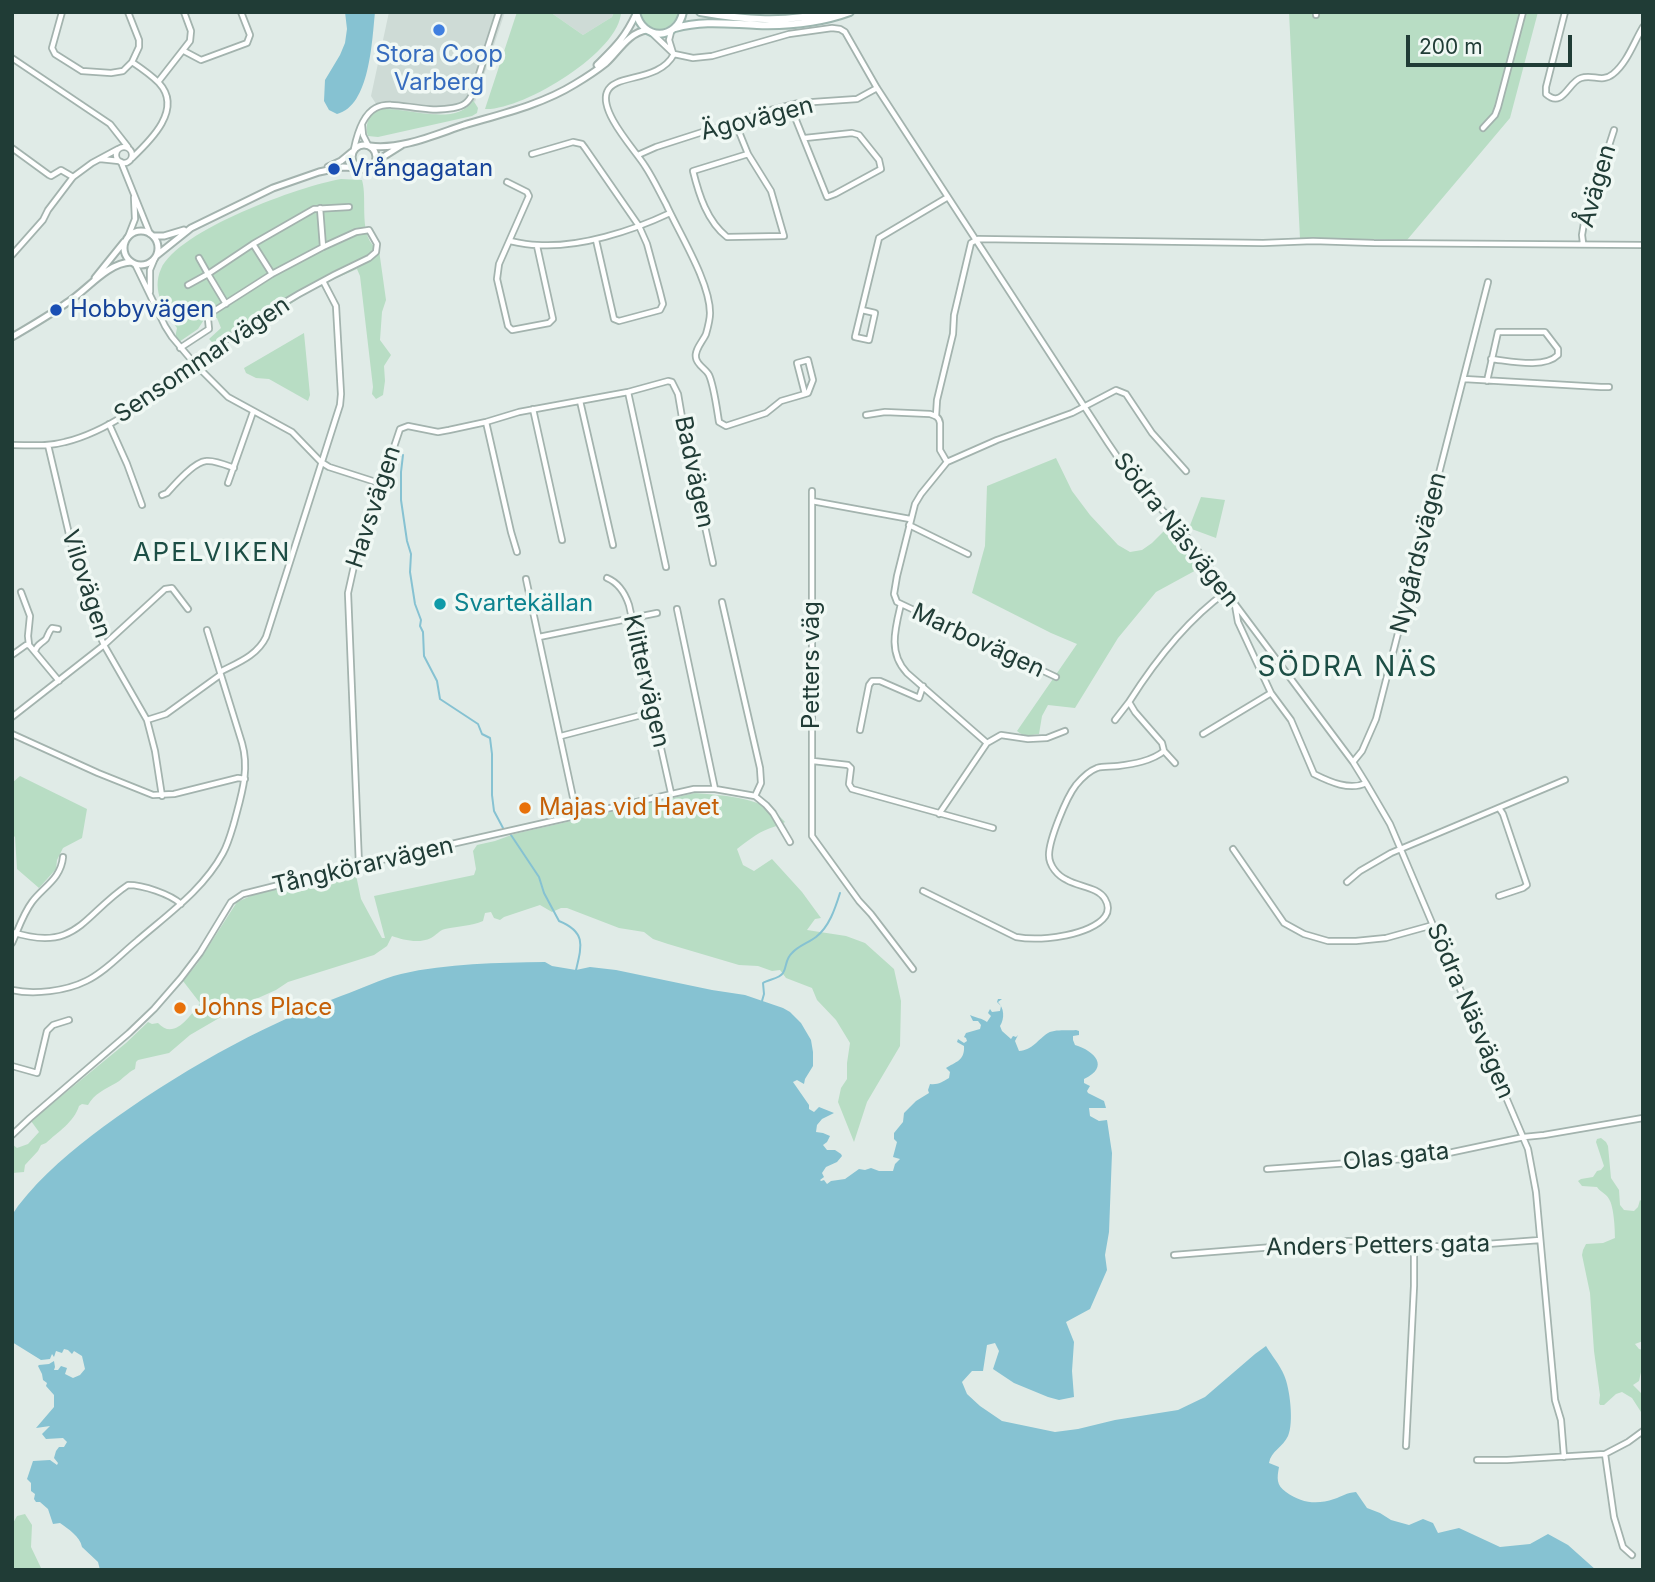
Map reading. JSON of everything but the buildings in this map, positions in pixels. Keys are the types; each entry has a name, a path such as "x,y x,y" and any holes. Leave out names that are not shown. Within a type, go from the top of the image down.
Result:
{"main road":[{"path":"673,29 681,20 683,12"},
{"path":"700,12 776,20 802,19 831,12"},
{"path":"636,13 640,23 649,32 662,34 704,22 801,24 850,12"}],"street":[{"path":"62,12 52,51 86,72 120,72 132,62 139,51 139,43 128,12"},
{"path":"158,82 184,51 191,36 184,12"},
{"path":"184,51 201,60 247,43 250,35 241,12"},
{"path":"359,169 352,160 354,150 360,126 371,110 384,105 437,111 467,103 499,12"},
{"path":"1483,128 1498,107 1523,12"},
{"path":"1565,12 1546,87 1549,98 1556,99 1563,95 1580,78 1610,77 1629,53 1643,27"},
{"path":"585,77 624,38 636,13"},
{"path":"673,29 669,40 674,54"},
{"name":"Södra Näsvägen","path":"674,54 701,58 789,34 823,29 845,32 877,88 1125,468 1183,531 1353,762 1390,824 1524,1137 1534,1179 1555,1401 1561,1420 1564,1457"},
{"path":"319,172 341,161 361,145 381,147 405,144 526,107 556,94 605,63 635,34 649,32 674,54"},
{"path":"674,54 660,69 618,82 609,88 606,99 609,110 628,144 656,185 709,298 709,325 697,350 696,359 709,376 719,422 726,425 766,413 781,401 805,394 813,380 808,360 797,363 805,394"},
{"path":"12,58 110,124 132,152 128,168 129,180"},
{"path":"100,160 110,159 124,163 131,160 153,136 167,114 166,96 158,82 132,62"},
{"name":"Ägovägen","path":"638,155 790,105 848,101 877,88"},
{"path":"790,105 827,197 881,169 879,160 859,135 852,133 805,138"},
{"path":"363,121 363,135 375,153 375,162"},
{"path":"735,122 748,154 771,191 784,236 727,237 718,230 699,196 693,171 748,154"},
{"name":"Åvägen","path":"1583,243 1584,223 1614,130"},
{"path":"118,135 116,157 158,245 149,270 151,296"},
{"path":"531,154 573,142 582,144 639,226 647,244 663,304 660,310 619,321 614,319 596,240"},
{"path":"382,484 321,462 292,432 228,397 180,348 164,326 151,296 125,253 127,238 137,231 167,235 191,228 273,188 319,172 342,167 368,168 405,144"},
{"path":"12,255 43,220 74,177 118,149 145,146"},
{"path":"12,148 49,175 61,170 74,177"},
{"path":"507,182 527,192 529,196 499,264 497,279 508,326 512,330 553,320 537,246"},
{"path":"92,284 127,238 135,219 134,193"},
{"path":"862,310 875,313 869,340 855,337 879,238 948,197"},
{"path":"188,285 314,209 349,207"},
{"path":"180,348 209,329 208,318 211,313 272,274 323,247 320,208"},
{"path":"510,241 537,246 596,240 670,213"},
{"path":"12,337 67,303 113,267 122,263 147,264 191,228"},
{"name":"Sensommarvägen","path":"12,445 66,442 109,424 275,308 376,252 376,244 369,230 356,232 323,247"},
{"path":"936,416 937,400 953,334 954,315 971,243 975,239 1643,244"},
{"path":"253,244 272,274"},
{"path":"199,258 226,304"},
{"path":"147,720 166,714 220,673 254,653 266,637 336,418 341,394 336,306 323,281"},
{"name":"Nygårdsvägen","path":"1353,762 1362,751 1376,719 1488,282"},
{"path":"1487,381 1491,359 1498,332 1545,332 1558,349 1558,355 1552,361 1542,363 1491,359"},
{"path":"1464,379 1609,387"},
{"name":"Havsvägen","path":"359,864 348,593 354,566 398,433 404,426 438,432 533,409 672,382"},
{"name":"Badvägen","path":"672,382 678,394 713,563"},
{"path":"987,743 903,669 895,652 894,643 901,604 895,598 894,588 909,522 921,494 947,462 997,440 1072,413 1116,390 1124,393 1152,433 1186,471"},
{"path":"628,392 666,567"},
{"path":"580,401 613,545"},
{"path":"533,409 562,540"},
{"path":"229,483 253,412"},
{"path":"866,415 885,412 936,416 940,423 940,450 947,462"},
{"path":"486,422 510,532 517,552"},
{"path":"109,424 142,505"},
{"name":"Vilovägen","path":"48,445 73,551 95,624 147,720 162,796"},
{"path":"162,495 200,463 209,461 234,468"},
{"name":"Petters väg","path":"811,491 813,838 913,969"},
{"path":"812,501 909,522 968,554"},
{"path":"526,579 577,816"},
{"name":"Klittervägen","path":"607,579 623,590 629,605 671,793"},
{"path":"12,717 104,645 165,589 172,589 188,609"},
{"path":"21,592 30,616 29,645 59,681"},
{"path":"1115,720 1169,647 1195,617 1226,592"},
{"path":"722,602 760,768 761,783 755,796 773,813 790,842"},
{"name":"Marbovägen","path":"901,604 1056,677"},
{"path":"1235,604 1238,622 1270,693 1291,720 1314,774 1340,785 1356,786 1366,783"},
{"path":"677,609 715,789"},
{"path":"539,637 657,613"},
{"path":"35,652 36,646 45,639 50,630 58,629"},
{"path":"12,990 48,990 77,985 88,980 181,904 196,890 222,855 242,796 246,764 207,630"},
{"path":"12,655 29,645"},
{"path":"860,730 872,681 880,681 919,698 923,686"},
{"path":"1203,734 1270,693"},
{"path":"1129,702 1175,763"},
{"path":"561,736 653,712"},
{"path":"939,814 987,743 1001,735 1028,739 1047,738 1065,732"},
{"path":"12,734 141,792 162,796 238,778 245,779"},
{"path":"923,891 1016,937 1027,939 1057,937 1101,923 1106,914 1106,901 1100,894 1068,881 1053,869 1049,857 1060,815 1078,782 1095,769 1142,761 1164,751"},
{"path":"813,761 848,765 849,784 852,789 993,828"},
{"path":"1347,882 1371,863 1565,780"},
{"name":"Tångkörarvägen","path":"12,1135 154,1009 190,966 234,899 243,894 359,864 671,793 715,789 755,796"},
{"path":"1499,808 1527,885 1499,896"},
{"path":"1233,849 1284,923 1304,934 1328,940 1356,941 1386,938 1433,925"},
{"path":"12,943 14,932 31,904 59,872 63,858"},
{"path":"14,932 51,939 67,934 88,920 128,885 164,895 181,904"},
{"path":"12,1066 37,1073 47,1031 53,1025 69,1020"},
{"name":"Olas gata","path":"1267,1169 1404,1159 1643,1118"},
{"name":"Anders Petters gata","path":"1174,1255 1348,1241 1447,1247 1540,1240"},
{"path":"1406,1446 1414,1245"},
{"path":"1477,1460 1605,1454 1628,1442 1643,1430"},
{"path":"1605,1454 1614,1517 1623,1547 1632,1555"}],"shaded area":[{"path":"389,12 505,12 475,102 462,110 435,115 380,110 371,96"},
{"path":"550,12 614,12 612,17 583,35"}],"green space":[{"path":"517,12 550,12 583,35 612,17 614,12 621,12 616,28 605,44 566,76 522,100 485,109"},
{"path":"639,12 679,12 669,26 653,30 642,22"},
{"path":"1289,12 1538,12 1510,118 1407,240 1300,239"},
{"path":"473,100 478,108 477,113 472,116 378,137 368,136 369,118 380,110 456,113 466,108"},
{"path":"341,179 362,180 368,237 379,250 386,300 382,312 380,340 391,355 384,366 383,395 376,399 372,394 360,276 357,269 316,287 238,339 233,333 214,344 209,339 221,328 217,318 207,315 198,329 179,342 175,338 177,328 164,308 158,285 161,269 172,254 191,239 242,212 322,183"},
{"path":"304,333 310,395 308,401 269,379 256,378 246,373 244,368"},
{"path":"1056,458 1072,491 1118,545 1130,552 1142,550 1169,526 1177,532 1200,568 1156,592 1118,638 1075,708 1048,705 1042,716 1039,734 1024,735 1017,731 1077,644 972,593 985,546 987,486"},
{"path":"1201,497 1225,500 1216,538 1189,528"},
{"path":"20,776 87,809 82,838 63,848 56,869 39,888 17,869 15,837 12,834 12,783"},
{"path":"695,793 743,799 776,813 785,822 760,833 737,849 743,865 754,871 772,859 821,918 815,919 807,930 846,936 865,943 894,969 901,1001 900,1046 867,1102 854,1142 838,1102 841,1088 847,1079 850,1043 836,1020 817,1000 812,988 786,978 780,970 739,965 653,939 644,932 619,928 567,908 552,912 540,905 500,920 494,918 491,912 485,913 483,921 445,929 426,940 411,941 392,936 387,946 374,955 288,982 238,1007 190,1035 169,1053 138,1060 135,1069 97,1095 88,1105 79,1106 65,1126 41,1145 25,1165 24,1172 12,1173 12,1144 17,1148 28,1144 39,1132 31,1121 148,1022 158,1023 164,1028 176,1028 191,1014 200,1003 183,981 237,902 253,895 352,871 356,875 361,899 382,938 385,938 374,896 474,875 476,869 473,851 477,845 514,834"},
{"path":"1601,1138 1608,1146 1611,1178 1619,1190 1620,1205 1624,1210 1634,1211 1640,1200 1643,1202 1643,1341 1635,1344 1643,1350 1643,1363 1639,1381 1633,1385 1643,1395 1641,1412 1632,1398 1622,1392 1604,1405 1599,1403 1590,1293 1582,1255 1586,1244 1603,1243 1615,1238 1614,1224 1608,1197 1597,1187 1582,1186 1578,1181 1593,1177 1604,1166 1596,1142"},
{"path":"25,1514 32,1525 31,1547 42,1570 12,1570 12,1525 17,1516"}],"water":[{"path":"345,12 375,12 363,86 348,108 337,114 329,110 324,101 325,80 345,43"},
{"path":"545,962 552,966 576,970 590,967 616,970 745,995 790,1012 801,1023 811,1040 813,1052 813,1066 804,1084 797,1080 793,1082 809,1109 814,1112 819,1107 834,1113 822,1119 816,1132 830,1136 823,1145 827,1150 835,1150 842,1156 822,1173 824,1177 820,1180 827,1184 845,1179 859,1169 893,1171 900,1159 893,1157 897,1142 894,1133 903,1122 904,1113 929,1093 930,1084 938,1084 949,1078 950,1072 946,1068 959,1060 964,1051 964,1046 957,1042 958,1039 964,1043 967,1041 964,1037 966,1033 980,1029 981,1025 978,1021 973,1021 970,1015 987,1022 991,1016 988,1013 990,1009 992,1012 1000,1011 1001,1006 1002,1031 1011,1039 1018,1035 1015,1041 1019,1051 1031,1047 1051,1032 1079,1031 1079,1035 1073,1036 1075,1045 1093,1055 1098,1065 1092,1074 1084,1079 1084,1083 1090,1086 1088,1093 1104,1101 1106,1108 1089,1108 1090,1116 1099,1121 1107,1120 1112,1153 1109,1232 1105,1255 1107,1270 1090,1309 1066,1322 1074,1342 1074,1397 1059,1400 1048,1397 1014,1383 993,1369 999,1351 995,1343 987,1345 983,1371 972,1371 962,1382 967,1394 1002,1421 1055,1432 1078,1429 1178,1410 1205,1397 1266,1346 1282,1371 1289,1397 1290,1430 1269,1463 1279,1467 1278,1481 1286,1492 1297,1499 1315,1502 1328,1501 1356,1492 1367,1508 1391,1520 1409,1525 1423,1519 1433,1523 1438,1533 1459,1528 1500,1547 1530,1544 1548,1534 1568,1545 1596,1570 100,1570 98,1562 82,1547 73,1533 60,1523 53,1524 48,1509 34,1499 35,1494 31,1491 31,1483 27,1479 33,1461 50,1460 57,1465 54,1458 56,1451 67,1442 63,1438 46,1439 42,1434 50,1426 36,1428 54,1407 54,1395 46,1386 38,1366 54,1361 54,1370 61,1366 67,1368 65,1374 73,1378 85,1369 82,1356 74,1351 72,1354 64,1349 62,1353 56,1351 54,1357 52,1354 50,1359 41,1360 12,1342 12,1215 18,1206 47,1173 131,1107 188,1070 278,1022 401,974 491,963"}],"waterway":[{"path":"403,455 401,500 411,554 410,572 415,604 423,632 424,656 437,681 440,699 478,724 482,734 490,738 494,811 503,828"},
{"path":"511,835 539,877 559,921 568,925 578,935 580,953 576,970"},
{"path":"762,1001 763,983 781,975 790,955 821,933 831,917 840,893"}],"place":[{"name":"Stora Coop Varberg","path":"439,30"},
{"name":"Vrångagatan","path":"334,169"},
{"name":"Hobbyvägen","path":"56,310"},
{"name":"Svartekällan","path":"440,604"},
{"name":"Majas vid Havet","path":"525,808"},
{"name":"Johns Place","path":"180,1008"}],"district":[{"name":"APELVIKEN","path":"212,553"},
{"name":"SÖDRA NÄS","path":"1348,668"}]}
